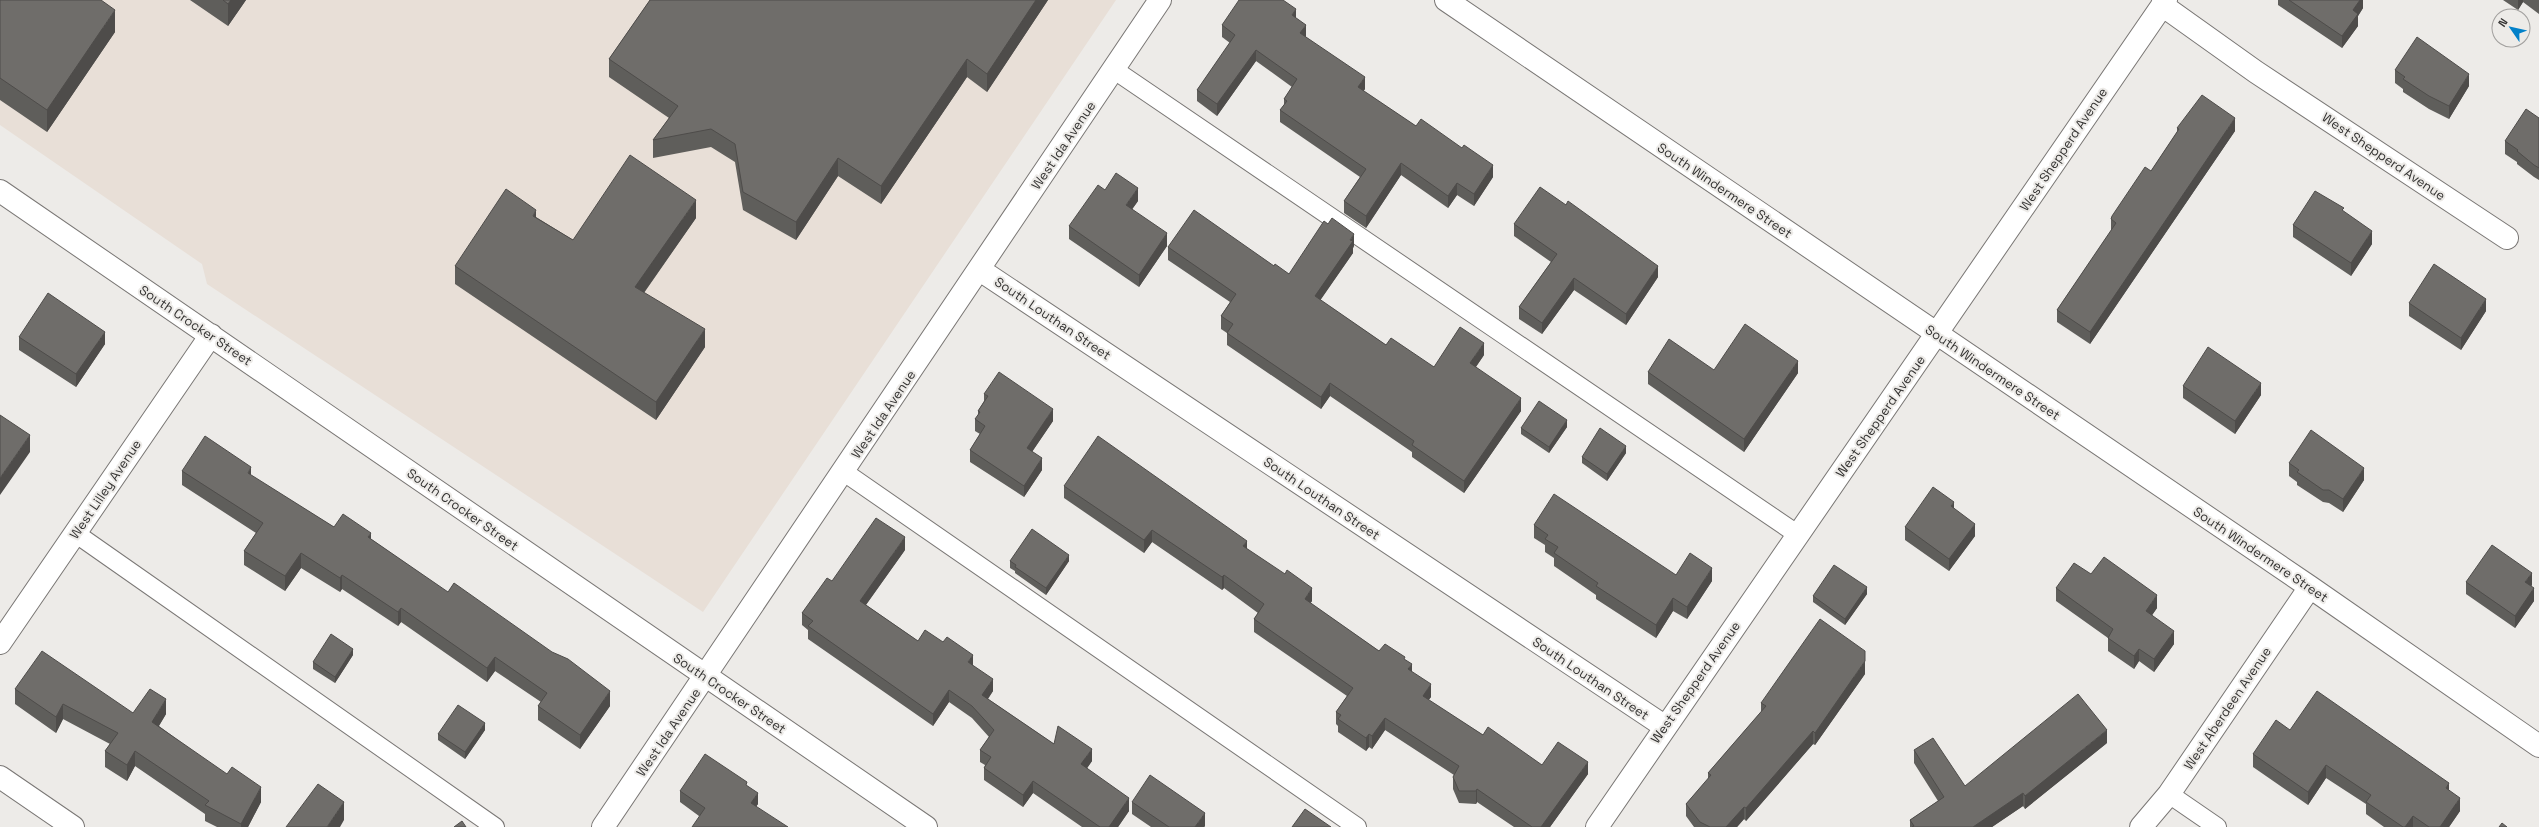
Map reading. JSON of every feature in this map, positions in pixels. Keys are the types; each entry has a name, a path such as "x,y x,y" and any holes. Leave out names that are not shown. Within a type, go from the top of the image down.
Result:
{"street":[{"name":"West Ida Avenue","path":"603,827 844,472 1160,0"},
{"name":"South Windermere Street","path":"1446,0 2310,587 2539,746"},
{"name":"West Shepperd Avenue","path":"1597,827 1664,726 1937,334 2164,3 2256,72 2507,238"},
{"name":"South Crocker Street","path":"0,191 926,827"},
{"name":"South Louthan Street","path":"980,270 1664,726"},
{"name":"West Lilley Avenue","path":"0,643 211,335"},
{"name":"West Aberdeen Avenue","path":"2141,827 2169,794 2310,587"},
{"path":"0,777 73,827"}],"lane":[{"path":"1113,69 1797,534"},
{"path":"844,472 1357,827"},
{"path":"75,533 496,827"},
{"path":"2169,794 2217,827"}],"shaded area":[{"path":"0,0 1116,0 703,612 207,284 202,264 0,125"}],"building":[{"path":"0,0 101,0 115,10 47,110 0,78"},
{"path":"223,0 231,0 228,4"},
{"path":"650,0 1036,0 987,74 967,59 881,186 838,158 796,222 743,192 735,144 711,129 653,140 678,106 609,59"},
{"path":"1239,0 1283,0 1296,9 1292,15 1306,25 1300,33 1365,77 1358,87 1416,126 1421,119 1462,148 1464,145 1493,165 1474,194 1457,183 1448,196 1401,163 1366,216 1344,201 1366,169 1280,110 1287,101 1284,99 1297,79 1256,50 1217,104 1197,90 1235,35 1222,25"},
{"path":"2289,0 2360,0 2353,10 2358,14 2342,36"},
{"path":"2417,37 2469,74 2449,106 2429,96 2403,79 2405,77 2395,70"},
{"path":"2202,95 2235,118 2090,332 2057,310 2116,223 2111,219 2112,216 2145,167 2151,171 2179,129 2177,128"},
{"path":"2526,109 2539,118 2539,168 2505,141"},
{"path":"630,155 696,200 635,287 705,329 656,402 455,266 506,189 536,210 533,216 573,240"},
{"path":"1116,173 1138,188 1126,205 1167,233 1139,275 1069,226 1098,185 1105,190"},
{"path":"1540,187 1566,205 1568,201 1658,266 1626,314 1574,278 1542,323 1519,307 1557,254 1514,224"},
{"path":"2315,191 2344,208 2342,210 2372,231 2351,263 2293,225"},
{"path":"1194,210 1274,266 1275,264 1289,274 1324,221 1328,224 1332,218 1354,234 1350,240 1353,241 1315,296 1386,345 1391,338 1434,367 1460,327 1484,343 1470,363 1521,398 1464,481 1412,445 1414,441 1330,383 1321,397 1227,333 1233,324 1221,316 1236,294 1168,247"},
{"path":"2434,264 2486,299 2461,338 2409,303"},
{"path":"48,293 105,332 76,374 19,337"},
{"path":"1745,324 1798,361 1744,439 1648,372 1669,339 1714,370"},
{"path":"2208,347 2261,383 2235,421 2183,386"},
{"path":"999,372 1053,409 1027,448 1042,458 1024,486 970,450 985,426 975,419 980,412 978,411 988,396 984,394"},
{"path":"1539,401 1567,420 1549,447 1521,428"},
{"path":"0,415 30,435 0,478"},
{"path":"1600,428 1626,446 1607,474 1582,457"},
{"path":"2311,430 2364,468 2343,499 2329,490 2323,490 2297,472 2299,470 2289,463"},
{"path":"205,436 251,467 248,473 334,527 343,514 371,533 368,537 448,592 454,583 552,652 568,659 610,691 580,735 538,706 547,693 495,657 487,668 401,608 398,612 342,575 340,578 301,553 285,576 244,551 263,523 182,471"},
{"path":"1098,436 1247,541 1243,546 1285,574 1287,570 1312,588 1305,599 1379,651 1385,644 1405,657 1404,659 1412,664 1408,669 1431,684 1423,696 1483,735 1488,727 1542,765 1558,742 1588,762 1541,827 1532,827 1477,789 1476,791 1459,791 1453,777 1459,766 1385,718 1372,736 1369,734 1366,738 1338,719 1341,715 1336,712 1353,688 1254,619 1264,604 1224,575 1222,577 1152,530 1144,540 1064,486"},
{"path":"1933,487 1954,502 1951,506 1975,524 1949,559 1905,527"},
{"path":"1554,494 1676,575 1690,553 1712,568 1687,607 1673,598 1656,625 1596,586 1598,583 1554,553 1558,547 1545,539 1548,535 1534,525"},
{"path":"876,518 905,537 860,601 918,641 925,630 943,642 947,637 973,655 968,662 993,679 982,695 1054,744 1058,726 1092,749 1081,764 1129,798 1109,827 1100,827 1033,781 1023,795 984,768 991,757 980,750 994,730 972,706 949,690 933,714 808,626 813,621 802,613 827,578 832,581"},
{"path":"1032,529 1069,555 1046,588 1015,567 1016,565 1010,561"},
{"path":"2492,545 2532,573 2525,582 2534,588 2515,616 2466,582"},
{"path":"2104,557 2157,595 2146,611 2174,631 2154,659 2139,649 2134,656 2108,638 2113,629 2056,588 2074,563 2091,574"},
{"path":"1834,565 1867,587 1845,619 1813,596"},
{"path":"1820,619 1865,651 1865,661 1815,733 1813,731 1746,808 1744,807 1726,827 1710,827 1700,822 1686,804 1711,775 1708,773 1766,706 1761,703"},
{"path":"331,634 353,649 335,677 313,662"},
{"path":"42,651 133,713 150,689 166,699 152,722 227,774 232,767 261,787 241,824 205,805 209,801 135,751 127,765 105,751 118,733 63,704 56,717 15,689"},
{"path":"2317,691 2449,783 2446,788 2460,798 2440,827 2429,827 2413,816 2405,827 2403,827 2366,802 2371,795 2326,765 2308,792 2253,754 2276,720 2290,730"},
{"path":"2078,694 2107,730 2025,796 2023,793 1973,827 1912,827 1914,826 1910,820 1944,797 1914,750 1933,738 1965,786"},
{"path":"458,705 485,723 465,752 438,734"},
{"path":"705,754 747,782 746,785 758,793 751,803 788,827 692,827 705,808 680,791"},
{"path":"1150,775 1205,813 1195,827 1169,827 1132,802"},
{"path":"318,784 344,802 327,827 286,827"},
{"path":"1305,809 1331,827 1292,827"},
{"path":"462,821 466,827 454,827"},
{"path":"2502,823 2507,827 2499,827"}]}
